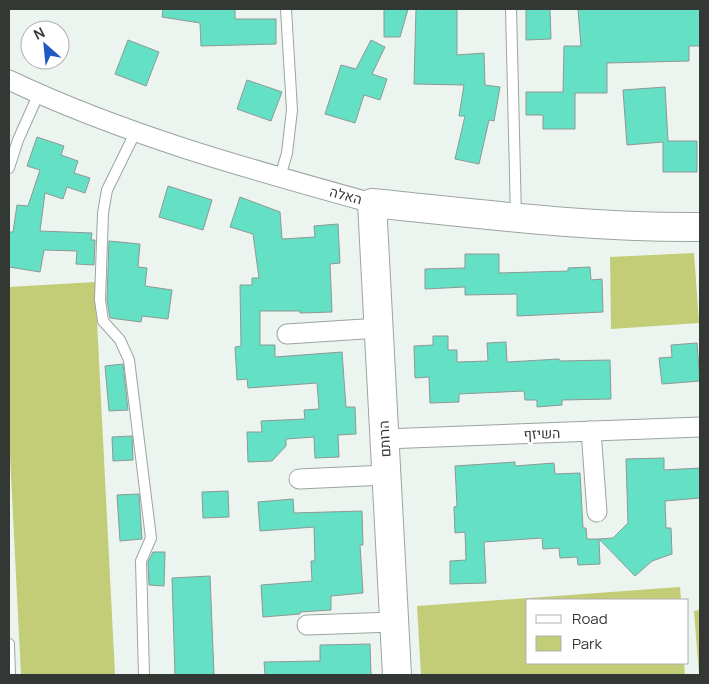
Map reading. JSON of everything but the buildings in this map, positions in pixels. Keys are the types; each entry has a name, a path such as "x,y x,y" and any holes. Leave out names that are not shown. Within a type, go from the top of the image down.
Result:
{"street":[{"name":"האלה","path":"9,80 104,120 184,148 372,202 630,227 700,227"},
{"name":"הרותם","path":"372,202 396,675"},
{"path":"287,334 378,328"},
{"name":"השיזף","path":"384,439 700,427"},
{"path":"591,431 598,512"},
{"path":"299,479 386,475"},
{"path":"307,625 394,622"}],"lane":[{"path":"280,177 287,153 292,110 286,9"},
{"path":"511,9 516,217"},
{"path":"9,168 18,140 39,93"},
{"path":"136,131 107,190 103,213 100,300 103,320 120,340 129,360 150,528 151,538 141,561 144,675"},
{"path":"9,644 10,675"}],"green space":[{"path":"694,253 699,323 611,329 610,257"},
{"path":"95,282 115,675 21,675 9,436 9,287"},
{"path":"680,587 681,599 526,599 526,664 684,664 685,675 421,675 417,606"},
{"path":"700,610 700,675 699,675 694,611"}]}
